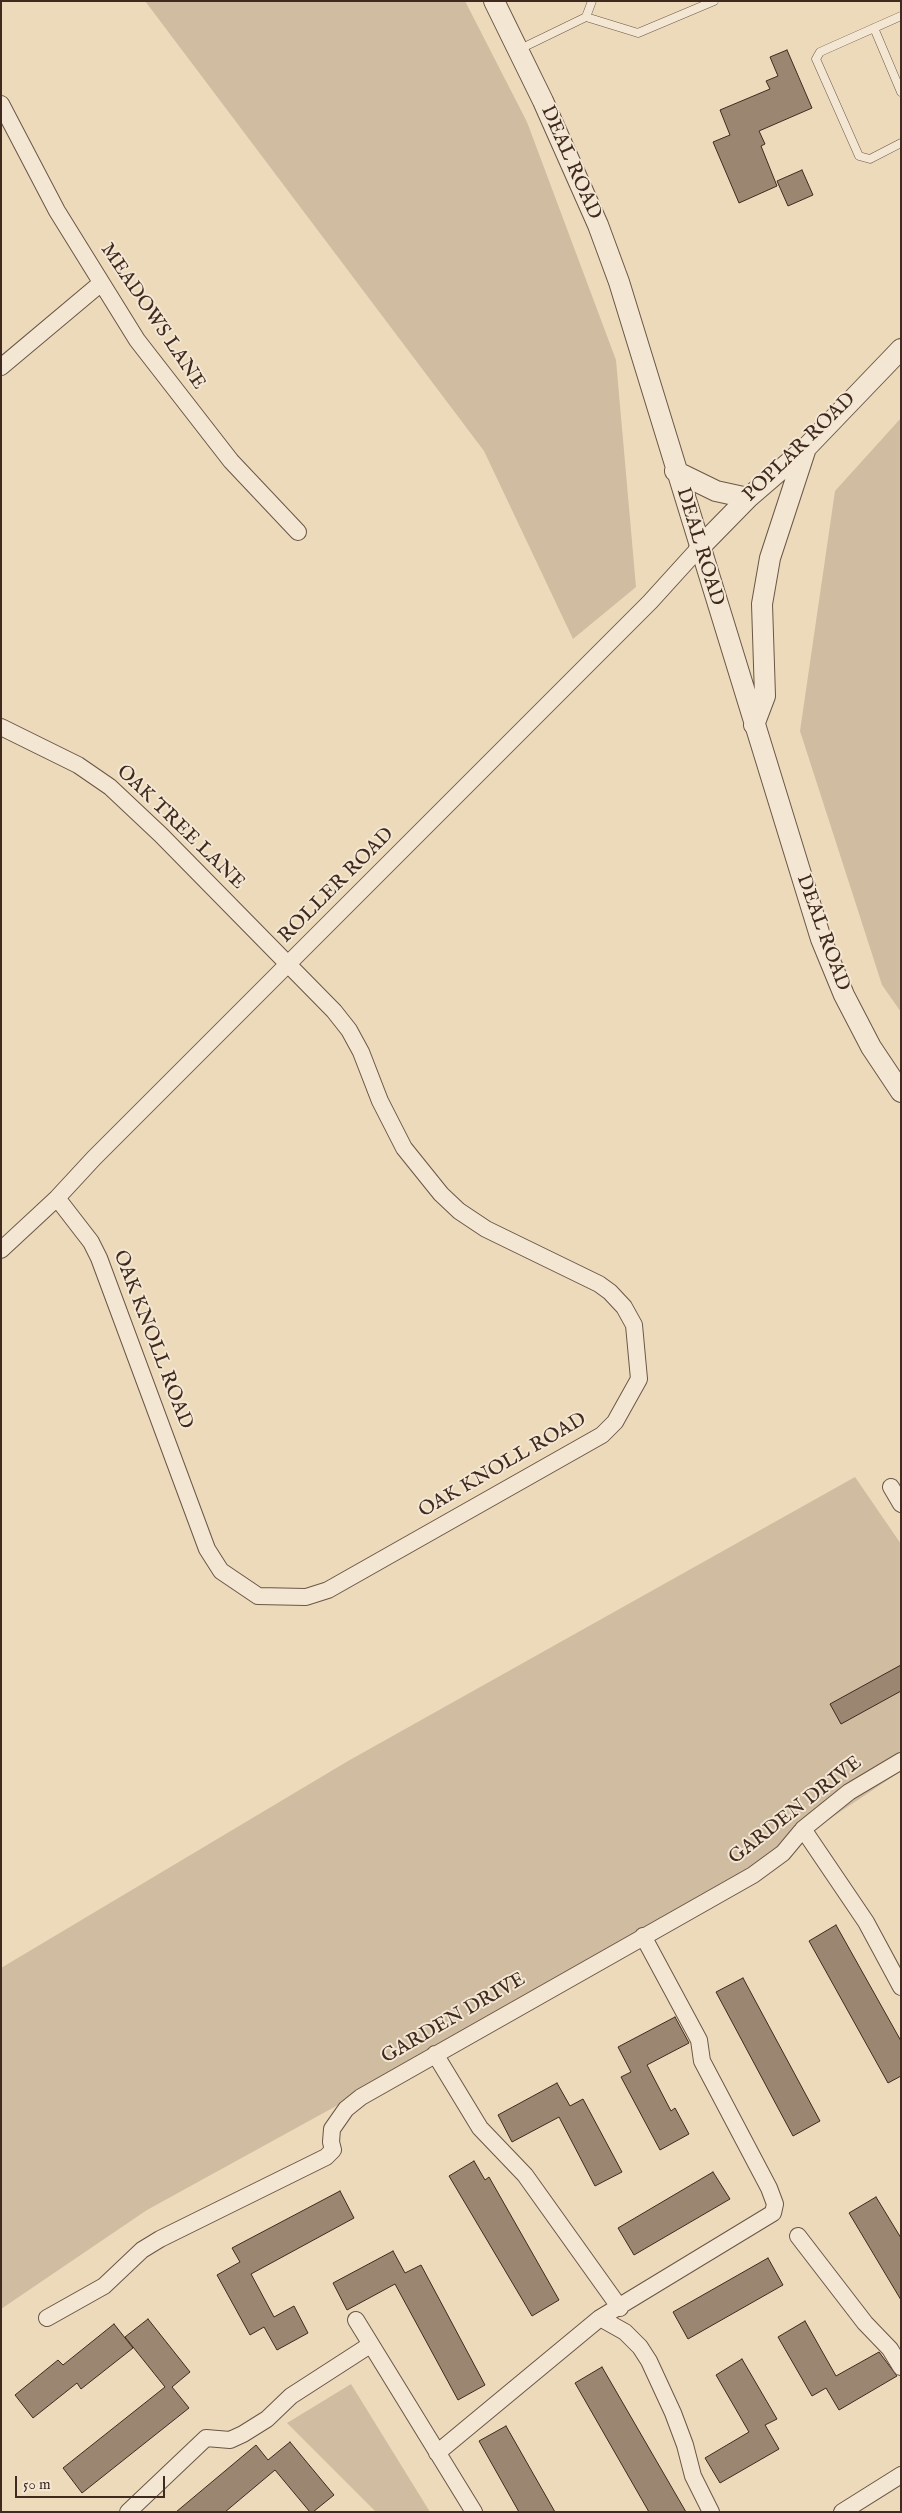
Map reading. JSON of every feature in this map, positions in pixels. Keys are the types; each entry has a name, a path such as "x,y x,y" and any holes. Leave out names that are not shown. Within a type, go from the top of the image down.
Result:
{"street":[{"name":"DEAL ROAD","path":"494,1 598,225 624,299 821,939 853,1012 871,1047 901,1092"},
{"name":"MEADOWS LANE","path":"1,104 57,211 136,340 180,399 257,491 298,532"},
{"path":"1,366 66,310 100,284"},
{"name":"POPLAR ROAD","path":"700,548 748,498 806,448 901,349"},
{"path":"754,725 765,696 762,604 770,558 806,448"},
{"path":"676,471 716,491 748,498"},
{"name":"ROLLER ROAD","path":"1,1250 57,1198 94,1158 650,602 700,548"},
{"name":"OAK TREE LANE","path":"1,727 78,765 110,787 289,965"},
{"name":"OAK KNOLL ROAD","path":"57,1198 91,1242 99,1258 207,1549 221,1571 258,1596 306,1597 328,1590 602,1434 615,1422 639,1379 634,1325 624,1307 599,1284 486,1229 459,1211 441,1194 404,1148 380,1101 361,1052 349,1030 334,1011 289,965"},
{"path":"891,1487 901,1504"},
{"name":"GARDEN DRIVE","path":"47,2318 104,2286 142,2250 160,2239 326,2157 333,2150 331,2142 332,2130 346,2109 361,2097 753,1875 783,1852 803,1829 849,1792 901,1760"},
{"path":"803,1829 866,1922 901,1987"},
{"path":"437,2453 600,2318 620,2308 773,2213 775,2204 702,2061 699,2040 643,1936"},
{"path":"435,2054 480,2128 525,2175 620,2308"},
{"path":"798,2236 865,2323 890,2349 901,2368"},
{"path":"600,2318 624,2332 640,2348 649,2361 674,2413 685,2445 692,2476 711,2512"},
{"path":"356,2320 474,2512"},
{"path":"128,2512 206,2438 230,2440 243,2434 267,2419 291,2396 370,2344"},
{"path":"842,2512 901,2475"}],"lane":[{"path":"586,17 592,1"},
{"path":"518,50 586,17 638,33 714,1"},
{"path":"901,16 820,52 816,59 859,156 870,158 901,143"},
{"path":"874,28 901,92"}],"shaded area":[{"path":"145,1 465,1 527,122 616,360 636,587 573,639 484,451"},
{"path":"901,418 901,1012 882,985 800,731 835,491"},
{"path":"855,1477 901,1544 901,1771 700,1906 147,2210 1,2309 1,1968 348,1761"},
{"path":"351,2384 430,2512 376,2512 287,2423"}],"building":[{"path":"787,50 812,108 759,131 765,144 761,146 777,186 739,203 713,142 730,135 720,110 770,89 766,81 778,76 770,57"},
{"path":"802,170 813,195 788,206 777,181"},
{"path":"901,1665 901,1691 841,1724 830,1704"},
{"path":"836,1925 901,2041 901,2076 888,2083 809,1941"},
{"path":"743,1978 820,2121 793,2136 716,1992"},
{"path":"675,2017 689,2043 647,2065 671,2111 675,2108 689,2134 660,2150 621,2077 631,2072 618,2047"},
{"path":"557,2083 570,2106 583,2099 622,2172 595,2186 559,2117 512,2142 498,2115"},
{"path":"474,2161 485,2180 489,2177 559,2300 532,2316 449,2176"},
{"path":"713,2172 730,2199 634,2255 618,2228"},
{"path":"340,2191 354,2218 251,2274 274,2317 294,2306 308,2333 277,2350 264,2327 250,2335 217,2275 240,2262 232,2248"},
{"path":"876,2197 901,2238 901,2300 849,2213"},
{"path":"393,2251 405,2273 421,2265 485,2385 458,2400 395,2284 347,2310 333,2283"},
{"path":"768,2258 783,2285 688,2339 673,2312"},
{"path":"148,2319 190,2372 172,2387 189,2408 82,2493 63,2468 165,2387 125,2337"},
{"path":"805,2321 836,2376 879,2352 897,2376 839,2410 826,2388 812,2396 778,2337"},
{"path":"114,2324 133,2348 81,2389 77,2383 33,2418 15,2395 58,2360 63,2365"},
{"path":"742,2359 777,2419 765,2425 779,2449 720,2483 705,2458 749,2432 716,2375"},
{"path":"602,2367 686,2512 649,2512 575,2383"},
{"path":"506,2426 555,2512 519,2512 479,2441"},
{"path":"290,2442 334,2495 313,2512 310,2512 275,2470 225,2512 176,2512 256,2445 268,2460"}]}
